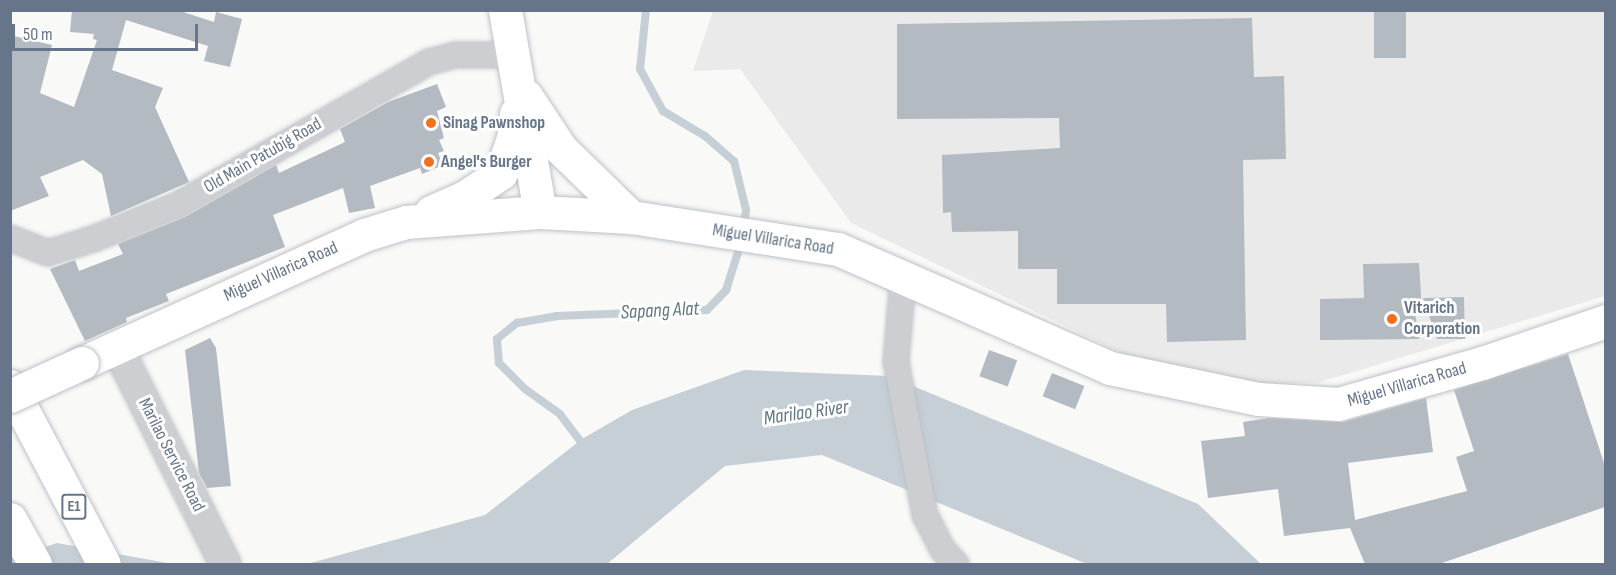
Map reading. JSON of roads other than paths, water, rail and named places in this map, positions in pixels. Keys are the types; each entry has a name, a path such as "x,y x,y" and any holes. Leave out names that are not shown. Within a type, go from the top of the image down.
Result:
{"main road":[{"path":"505,10 540,212"},
{"path":"516,68 561,149 630,217"},
{"path":"406,222 465,197 501,173 513,139 516,68"},
{"name":"Miguel Villarica Road","path":"10,396 364,235 406,222 540,212 630,217 838,249 1110,368 1259,399 1338,405 1485,362 1605,321"},
{"name":"E1","path":"10,386 104,564"},
{"path":"10,519 35,564"}],"street":[{"name":"Old Main Patubig Road","path":"10,238 48,252 93,239 178,205 429,62 455,55 516,68"},
{"path":"903,277 896,362 925,515 942,549 956,564"},
{"name":"Marilao Service Road","path":"117,347 225,564"}],"water":[{"name":"Marilao River","path":"744,370 889,376 1198,504 1261,564 1087,564 822,455 725,466 607,564 307,564 485,515 582,439 632,410"},
{"path":"57,543 173,564 11,564 10,559"}],"waterway":[{"name":"Sapang Alat","path":"646,10 640,69 663,111 705,136 734,161 746,210 744,225"},
{"name":"Sapang Alat","path":"584,446 560,414 525,389 499,363 497,339 517,323 557,316 707,310 726,290 742,240"}],"place":[{"name":"Sinag Pawnshop","path":"431,123"},
{"name":"Angel's Burger","path":"429,162"},
{"name":"Vitarich Corporation","path":"1392,319"}]}
